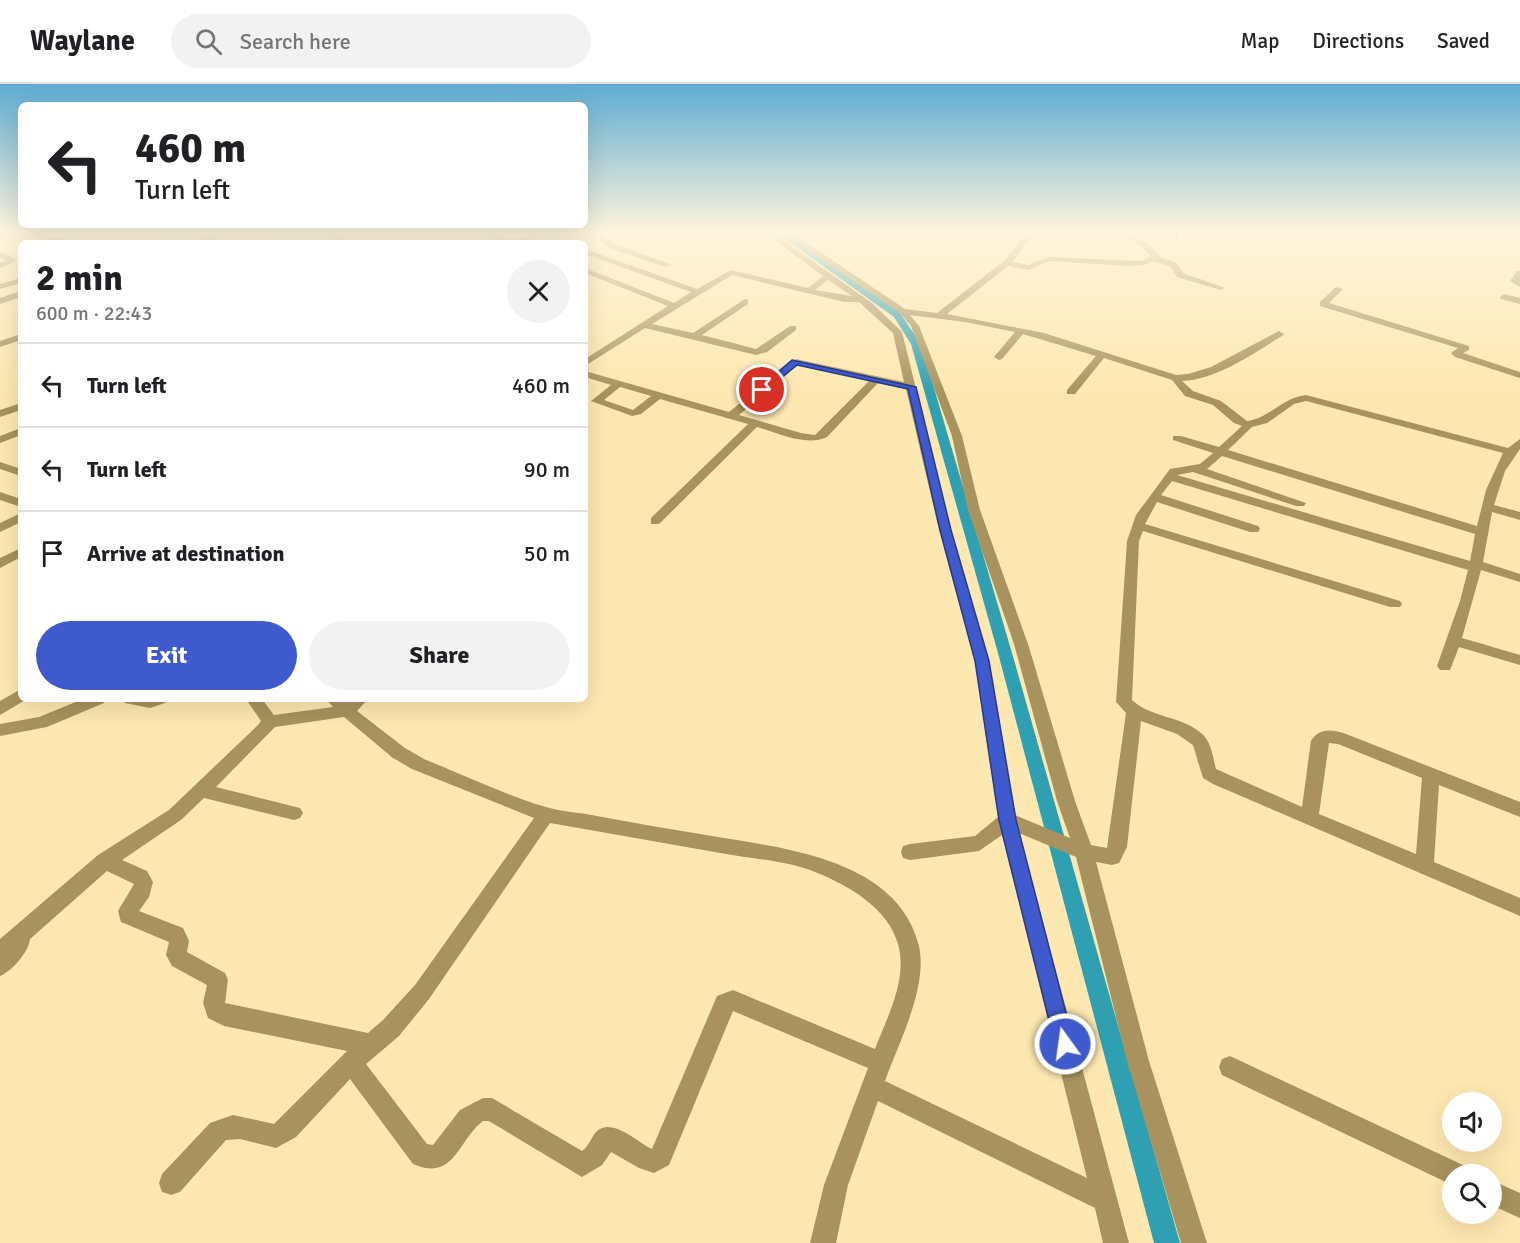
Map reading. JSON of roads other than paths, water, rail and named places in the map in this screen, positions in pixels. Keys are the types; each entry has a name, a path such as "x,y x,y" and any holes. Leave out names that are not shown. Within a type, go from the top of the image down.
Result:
{"street":[{"path":"622,285 674,306"},
{"path":"679,285 698,292"},
{"path":"588,361 709,285"},
{"path":"787,285 844,299 1021,330 1175,378 1185,379 1241,356 1279,334"},
{"path":"808,290 815,285"},
{"path":"841,285 868,303 897,332 945,530 982,661 1014,823 1116,1243"},
{"path":"864,285 899,309 915,326 953,426 974,510 1021,644 1066,801 1075,848 1194,1243"},
{"path":"940,315 979,285"},
{"path":"1212,285 1221,288"},
{"path":"1339,289 1323,304 1466,348 1456,353 1520,375"},
{"path":"0,301 18,296"},
{"path":"1504,297 1520,301"},
{"path":"695,336 745,302"},
{"path":"643,325 756,352 764,350 793,327"},
{"path":"999,357 1021,330"},
{"path":"0,344 18,338"},
{"path":"1071,392 1102,354"},
{"path":"731,416 795,362 874,381 912,387"},
{"path":"588,375 755,423 817,438 823,435 874,381"},
{"path":"1175,378 1187,395 1221,405 1235,420 1247,424 1265,419 1291,399 1306,398 1516,445 1487,507 1470,591 1445,666"},
{"path":"618,384 596,401 632,413 637,412 659,395"},
{"path":"0,414 18,407"},
{"path":"655,521 755,423"},
{"path":"1197,470 1221,452 1246,428 1247,424"},
{"path":"0,440 18,432"},
{"path":"1177,438 1482,532"},
{"path":"0,465 18,473"},
{"path":"1300,503 1197,470 1181,469 1169,476 1137,525 1133,541 1122,695 1124,702 1134,711 1194,736 1201,742 1206,766 1214,776 1520,907"},
{"path":"1169,476 1520,579"},
{"path":"0,496 18,502"},
{"path":"1154,497 1254,529"},
{"path":"1487,507 1520,516"},
{"path":"0,528 18,519"},
{"path":"1137,525 1395,604"},
{"path":"0,564 18,554"},
{"path":"1453,640 1520,660"},
{"path":"0,709 18,697"},
{"path":"0,730 41,723 92,702"},
{"path":"256,702 270,722"},
{"path":"0,949 10,944 105,861 175,814 270,722 347,703 399,753 418,764 546,814 801,859 833,868 864,886 886,906 903,931 911,966 906,994 836,1185 824,1243"},
{"path":"1014,823 1075,848 1112,857 1118,847 1134,711"},
{"path":"1310,817 1319,741 1326,736 1340,738 1520,810"},
{"path":"1424,865 1431,775"},
{"path":"201,790 294,813"},
{"path":"171,1183 218,1131 228,1126 242,1125 276,1136 288,1129 351,1062 391,1028 422,992 546,814"},
{"path":"910,852 979,843 1014,823"},
{"path":"105,861 140,877 144,882 142,891 128,911 128,916 176,935 180,941 176,955 179,959 213,975 218,980 214,1003 216,1010 224,1015 371,1045"},
{"path":"0,966 40,918"},
{"path":"351,1062 421,1156 438,1157 448,1149 475,1110 483,1108 492,1110 582,1165 588,1164 606,1139 612,1139 647,1160 654,1161 661,1157 724,1003 733,1000 881,1063"},
{"path":"1230,1067 1442,1168"},
{"path":"872,1086 1105,1200"},
{"path":"1502,1197 1520,1206"}],"waterway":[{"path":"854,285 897,315 916,344 1005,653 1167,1243"}]}
